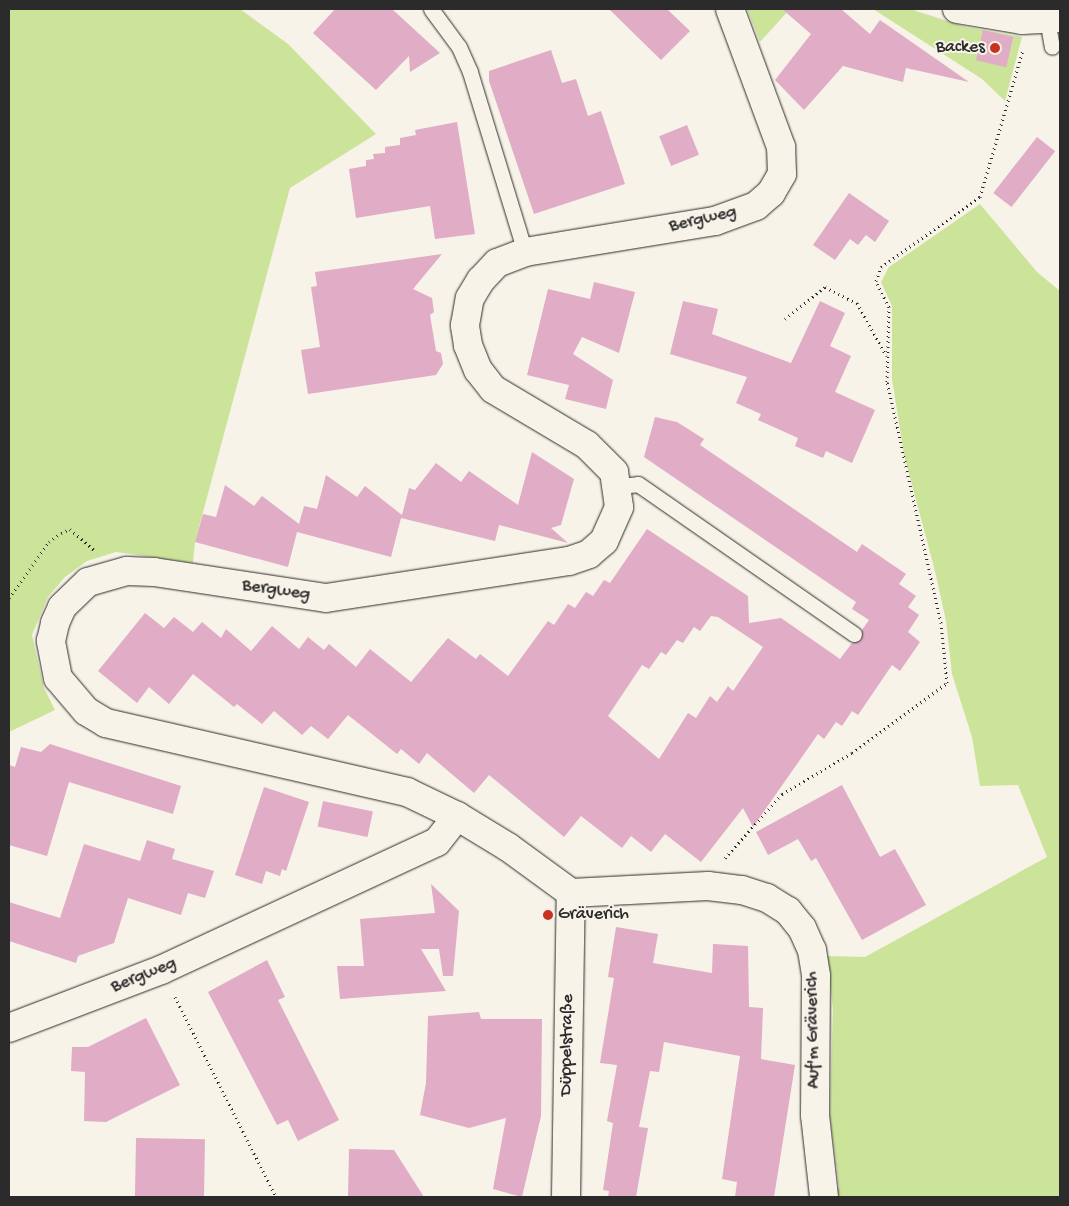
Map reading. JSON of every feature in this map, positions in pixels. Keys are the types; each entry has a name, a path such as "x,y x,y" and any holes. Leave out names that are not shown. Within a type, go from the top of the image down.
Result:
{"street":[{"name":"Bergweg","path":"571,893 508,847 457,816 407,792 106,723 86,711 58,678 51,641 62,608 88,582 107,575 154,572 326,598 569,561 589,554 604,541 619,507 614,472 587,445 493,389 478,370 468,345 465,325 470,298 481,280 497,263 525,252 715,221 756,206 771,193 782,174 781,147 730,9"},
{"path":"957,9 1046,18"},
{"name":"Bergweg","path":"9,1028 161,970 437,842 457,816"},
{"name":"Auf'm Gräverich","path":"571,893 708,886 767,898 788,911 802,928 812,950 816,976 815,1116 824,1197"},
{"name":"Düppelstraße","path":"566,1197 571,893"}],"lane":[{"path":"431,9 459,47 470,72 525,252"},
{"path":"1046,18 1052,47"},
{"path":"617,486 638,484 854,634"}],"path":[{"path":"708,886 714,871 782,794 852,753 947,683 941,623 902,457 887,382 888,307 876,281 881,267 980,198 1046,18"},
{"path":"785,319 825,287 857,303 887,356"},
{"path":"9,598 49,542 70,529 86,541 107,575"},
{"path":"161,970 276,1197"}],"green space":[{"path":"9,9 240,9 288,44 376,134 290,188 195,542 193,563 116,552 87,561 65,577 48,597 32,635 44,688 55,710 9,732"},
{"path":"747,9 790,9 760,42"},
{"path":"873,9 910,9 966,27 1022,37 1005,101 982,79"},
{"path":"980,204 1037,272 1060,291 1060,1197 829,1197 829,1189 839,1188 830,1117 833,1009 827,956 865,957 1047,857 1018,785 980,786 972,737 952,674 946,621 935,571 904,455 892,379 892,306 881,282 889,267"}],"building":[{"path":"335,9 392,9 440,53 410,72 409,56 376,90 313,33"},
{"path":"609,9 667,9 690,31 661,60"},
{"path":"782,9 841,9 870,34 880,20 969,82 906,68 903,82 843,66 804,110 775,80 811,34"},
{"name":"Backes","path":"983,30 1013,37 1006,67 976,60"},
{"path":"551,50 562,83 576,79 588,116 601,111 625,184 534,214 489,81 489,71"},
{"path":"457,122 475,234 435,239 430,206 356,218 349,169 366,166 366,160 374,159 373,154 385,153 385,147 400,145 400,138 416,135 415,130"},
{"path":"687,125 699,155 671,166 659,136"},
{"path":"1037,137 1055,151 1011,207 993,193"},
{"path":"849,193 889,221 875,242 866,235 858,245 850,239 835,260 813,245"},
{"path":"442,254 413,289 432,298 434,312 430,315 436,351 441,353 443,364 436,375 308,394 301,350 320,347 311,287 317,286 315,272"},
{"path":"594,282 635,292 619,353 582,337 573,354 613,380 606,409 565,399 569,385 527,375 548,289 590,299"},
{"path":"683,301 718,309 712,334 791,363 820,301 845,313 830,346 851,356 835,392 875,410 852,463 826,451 823,458 795,446 798,438 758,420 761,414 736,403 747,377 670,354"},
{"path":"655,417 677,422 704,439 700,445 857,552 862,544 906,574 899,584 916,596 908,607 919,615 908,632 920,642 900,671 892,665 858,715 852,711 842,726 836,722 824,739 818,734 753,827 743,808 701,862 665,834 651,852 631,836 622,848 581,816 564,837 489,775 474,793 427,753 419,764 401,749 397,754 348,715 328,739 311,726 302,735 274,711 262,724 237,704 234,707 193,674 169,704 149,687 137,703 98,671 145,613 164,628 174,617 193,632 202,622 221,638 226,629 251,651 272,626 299,649 308,637 324,650 329,644 356,667 370,649 411,682 448,638 476,659 480,654 508,676 548,621 554,625 568,604 575,608 586,592 593,596 604,580 610,583 647,529 748,596 749,623 781,618 840,659 852,643 861,640 862,630 869,620 852,609 856,602 644,457","holes":["711,616 718,617 763,647 733,691 728,686 717,702 710,696 696,718 688,713 659,759 608,716 642,665 649,669 661,652 666,655 677,640 683,643 694,627 700,631"]},
{"path":"532,452 574,479 561,525 551,528 568,543 499,525 495,541 401,518 391,557 297,532 288,567 195,542 203,514 216,517 225,485 254,506 262,496 299,524 304,506 317,509 326,475 357,497 365,486 402,515 409,488 415,490 436,463 461,482 469,471 518,505"},
{"path":"50,744 181,786 173,814 69,782 47,856 9,845 9,765 15,767 21,747 41,752"},
{"path":"842,785 880,857 895,849 926,905 862,940 816,858 811,861 798,839 768,855 756,832"},
{"path":"264,787 309,802 286,871 282,869 280,876 266,871 262,884 235,875"},
{"path":"323,801 373,812 367,837 318,826"},
{"path":"147,840 175,849 172,859 214,871 205,898 188,893 181,915 128,898 114,943 78,956 76,963 9,941 9,902 60,918 84,844 140,861"},
{"path":"431,884 459,911 453,976 443,976 439,949 421,949 446,991 340,999 337,966 364,966 360,919 435,913"},
{"path":"616,927 658,934 653,963 712,973 713,944 748,946 749,1007 763,1008 761,1059 795,1065 774,1197 735,1197 737,1182 722,1179 740,1056 664,1042 659,1072 650,1071 639,1127 648,1128 636,1197 608,1197 609,1191 603,1190 613,1123 607,1121 617,1065 600,1063 614,978 608,977"},
{"path":"267,960 285,997 278,1000 339,1120 298,1141 288,1120 277,1125 208,992"},
{"path":"479,1012 481,1019 542,1019 541,1116 522,1197 493,1189 506,1118 469,1128 420,1115 426,1083 428,1016"},
{"path":"146,1018 180,1085 106,1122 84,1121 85,1072 71,1071 72,1047 88,1047"},
{"path":"136,1138 205,1139 204,1197 135,1197"},
{"path":"349,1149 394,1150 424,1197 348,1197"}],"place":[{"name":"Backes","path":"995,48"},
{"name":"Gräverich","path":"548,915"}]}
